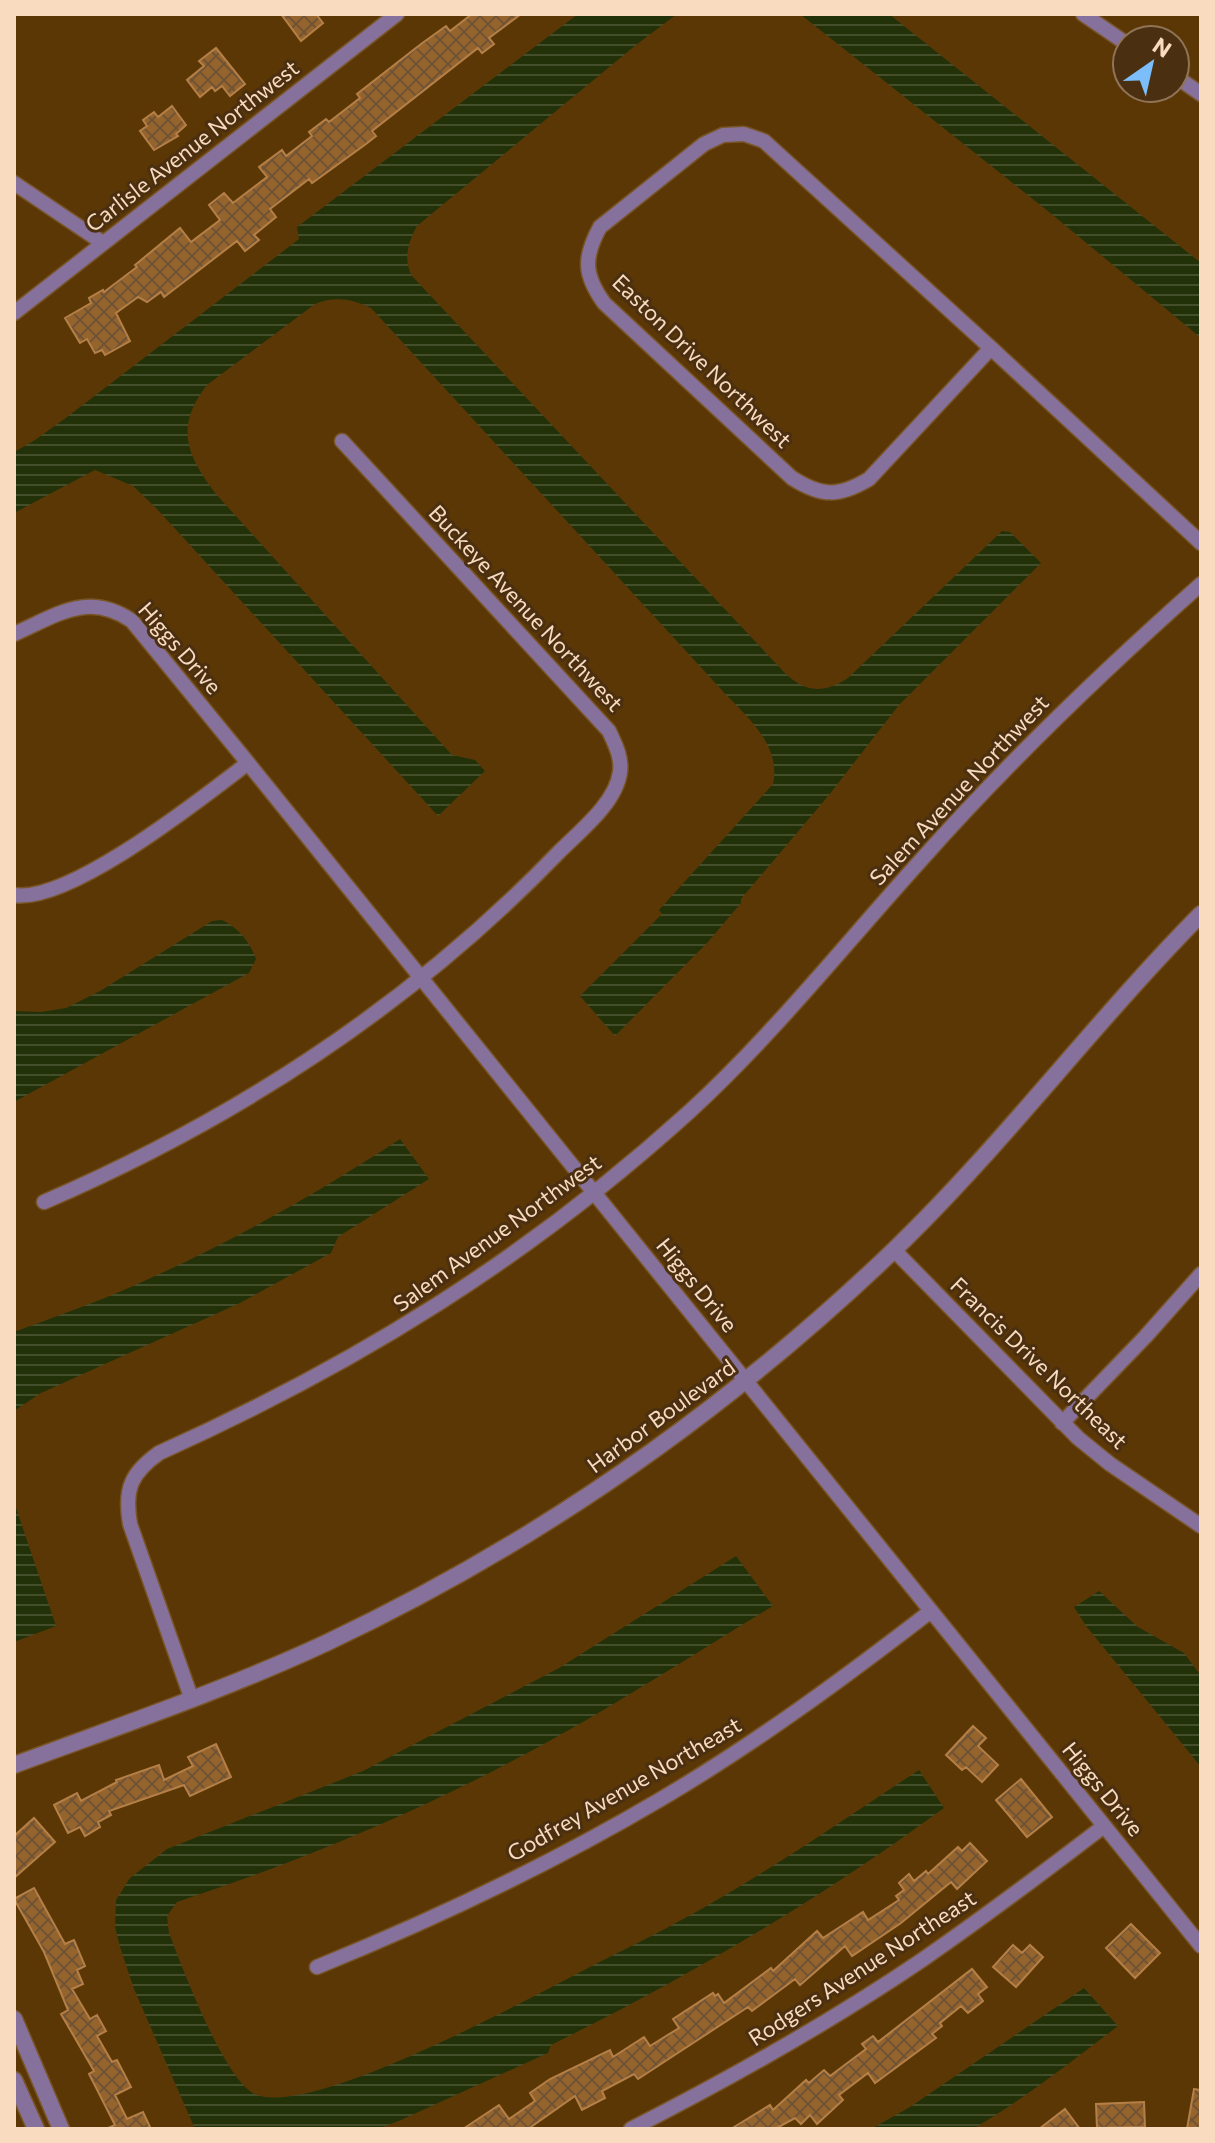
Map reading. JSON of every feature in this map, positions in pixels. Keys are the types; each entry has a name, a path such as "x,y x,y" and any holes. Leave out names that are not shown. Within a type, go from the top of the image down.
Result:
{"street":[{"name":"Carlisle Avenue Northwest","path":"14,313 397,14"},
{"path":"1083,14 1111,33"},
{"name":"Easton Drive Northwest","path":"991,348 869,479 851,490 830,493 810,489 792,478 604,303 592,286 587,266 590,245 600,227 704,144 723,135 744,134 764,141 991,348 1201,543"},
{"path":"14,183 103,243"},
{"name":"Buckeye Avenue Northwest","path":"44,1202 151,1153 222,1114 291,1073 358,1027 422,978 531,881 588,823 614,791 620,771 618,750 609,731 342,441"},
{"name":"Salem Avenue Northwest","path":"192,1700 130,1524 126,1503 131,1482 142,1465 159,1453 291,1391 388,1337 468,1286 595,1193 691,1110 759,1044 993,782 1067,707 1201,584"},
{"name":"Higgs Drive","path":"14,634 74,608 95,605 115,610 132,621 1201,1946"},
{"path":"14,895 40,895 60,888 150,834 248,763"},
{"name":"Harbor Boulevard","path":"14,1765 192,1700 324,1644 452,1578 605,1485 746,1381 894,1250 993,1146 1101,1020 1201,914"},
{"name":"Francis Drive Northeast","path":"894,1250 1062,1423 1110,1464 1201,1526"},
{"path":"1062,1423 1201,1274"},
{"name":"Godfrey Avenue Northeast","path":"317,1967 406,1931 480,1896 661,1799 799,1710 931,1611"},
{"name":"Rodgers Avenue Northeast","path":"631,2129 763,2059 855,2003 994,1910 1104,1826"},
{"path":"14,2019 61,2129"},
{"path":"14,2080 36,2129"}],"shaded area":[{"path":"578,14 677,14 417,226 408,251 412,276 782,670 805,687 821,689 848,678 1002,531 1010,532 1041,563 899,705 708,942 615,1036 580,996 662,914 659,910 773,784 772,755 749,719 371,308 343,300 315,304 207,385 190,414 188,441 198,467 216,494 452,755 475,760 485,771 438,816 133,486 95,470 14,513 14,452 67,417 299,239 297,227"},
{"path":"800,14 889,14 1201,263 1201,338 1049,212"},
{"path":"222,920 247,941 256,959 249,973 14,1102 14,1011 41,1012 66,1008 100,991 212,921"},
{"path":"400,1139 429,1179 338,1237 331,1253 240,1303 41,1393 14,1411 14,1332 119,1292 202,1254 336,1180"},
{"path":"14,1502 56,1626 14,1642"},
{"path":"736,1556 773,1606 641,1688 514,1760 420,1807 276,1867 177,1902 167,1916 169,1933 206,2022 232,2070 245,2086 257,2095 285,2097 325,2088 371,2072 472,2028 741,1886 919,1770 944,1808 850,1874 703,1964 551,2045 548,2053 401,2120 378,2129 195,2129 134,1989 120,1947 115,1927 116,1900 130,1878 167,1849 363,1771 559,1668"},
{"path":"1099,1591 1138,1627 1184,1653 1201,1676 1201,1767 1086,1626 1074,1607"},
{"path":"1084,1988 1118,2026 1011,2105 973,2129 871,2129 910,2107"}],"building":[{"path":"281,14 316,14 323,23 301,41"},
{"path":"472,14 521,14 489,38 494,44 482,53 478,48 372,131 376,136 366,144 312,183 309,179 270,209 276,217 254,235 259,240 245,251 237,241 164,297 161,292 147,302 138,297 116,313 130,341 105,355 102,350 95,353 87,339 80,343 65,318 91,303 89,298 104,292 137,267 135,265 180,228 191,242 220,220 209,205 224,193 233,203 267,177 259,167 282,150 286,156 312,136 309,132 326,119 329,122 360,98 357,94 421,44 446,26 450,31"},
{"path":"216,48 245,84 230,96 222,86 215,91 212,87 200,97 187,80 204,66 199,61"},
{"path":"172,106 186,125 176,134 178,136 154,150 140,131 147,126 143,120 154,112 158,117"},
{"path":"973,1726 986,1738 978,1746 998,1765 982,1782 966,1767 962,1770 946,1755"},
{"path":"216,1744 231,1777 190,1796 184,1785 109,1811 111,1815 98,1822 100,1827 85,1836 80,1827 68,1833 54,1805 77,1793 81,1801 116,1780 159,1765 164,1780 193,1766 188,1757"},
{"path":"1021,1779 1052,1817 1027,1837 996,1800"},
{"path":"34,1818 55,1842 14,1878 14,1836"},
{"path":"970,1843 987,1861 957,1889 951,1882 901,1923 852,1956 845,1946 800,1985 795,1979 752,2011 748,2007 638,2079 634,2074 602,2091 605,2098 582,2110 575,2096 528,2129 463,2129 499,2105 509,2119 535,2101 530,2093 550,2079 610,2050 613,2057 644,2037 650,2046 679,2028 673,2019 713,1993 715,1996 718,1994 724,2003 771,1968 773,1971 817,1931 823,1938 863,1912 868,1920 899,1900 896,1896 904,1890 899,1883 909,1874 914,1881 926,1871 928,1874 958,1847 962,1851"},
{"path":"34,1888 65,1944 74,1940 85,1966 77,1970 83,1984 72,1989 90,2019 97,2015 106,2031 97,2036 112,2062 117,2060 131,2087 115,2095 127,2119 143,2112 151,2129 106,2129 115,2125 89,2074 94,2071 61,2014 68,2010 44,1952 14,1899"},
{"path":"1131,1924 1160,1953 1135,1978 1106,1948"},
{"path":"1013,1945 1022,1953 1030,1945 1043,1957 1016,1987 993,1967"},
{"path":"972,1969 987,1987 978,1994 983,2001 968,2013 961,2006 940,2023 942,2026 932,2034 936,2038 875,2083 868,2073 839,2095 843,2100 817,2124 810,2115 801,2124 795,2118 775,2129 731,2129 770,2105 773,2110 806,2080 809,2083 824,2070 830,2076 866,2049 862,2044 873,2036 878,2042"},
{"path":"1194,2089 1201,2090 1201,2129 1187,2129"},
{"path":"1144,2102 1145,2127 1097,2128 1096,2104"},
{"path":"1065,2109 1080,2129 1039,2129"}]}
